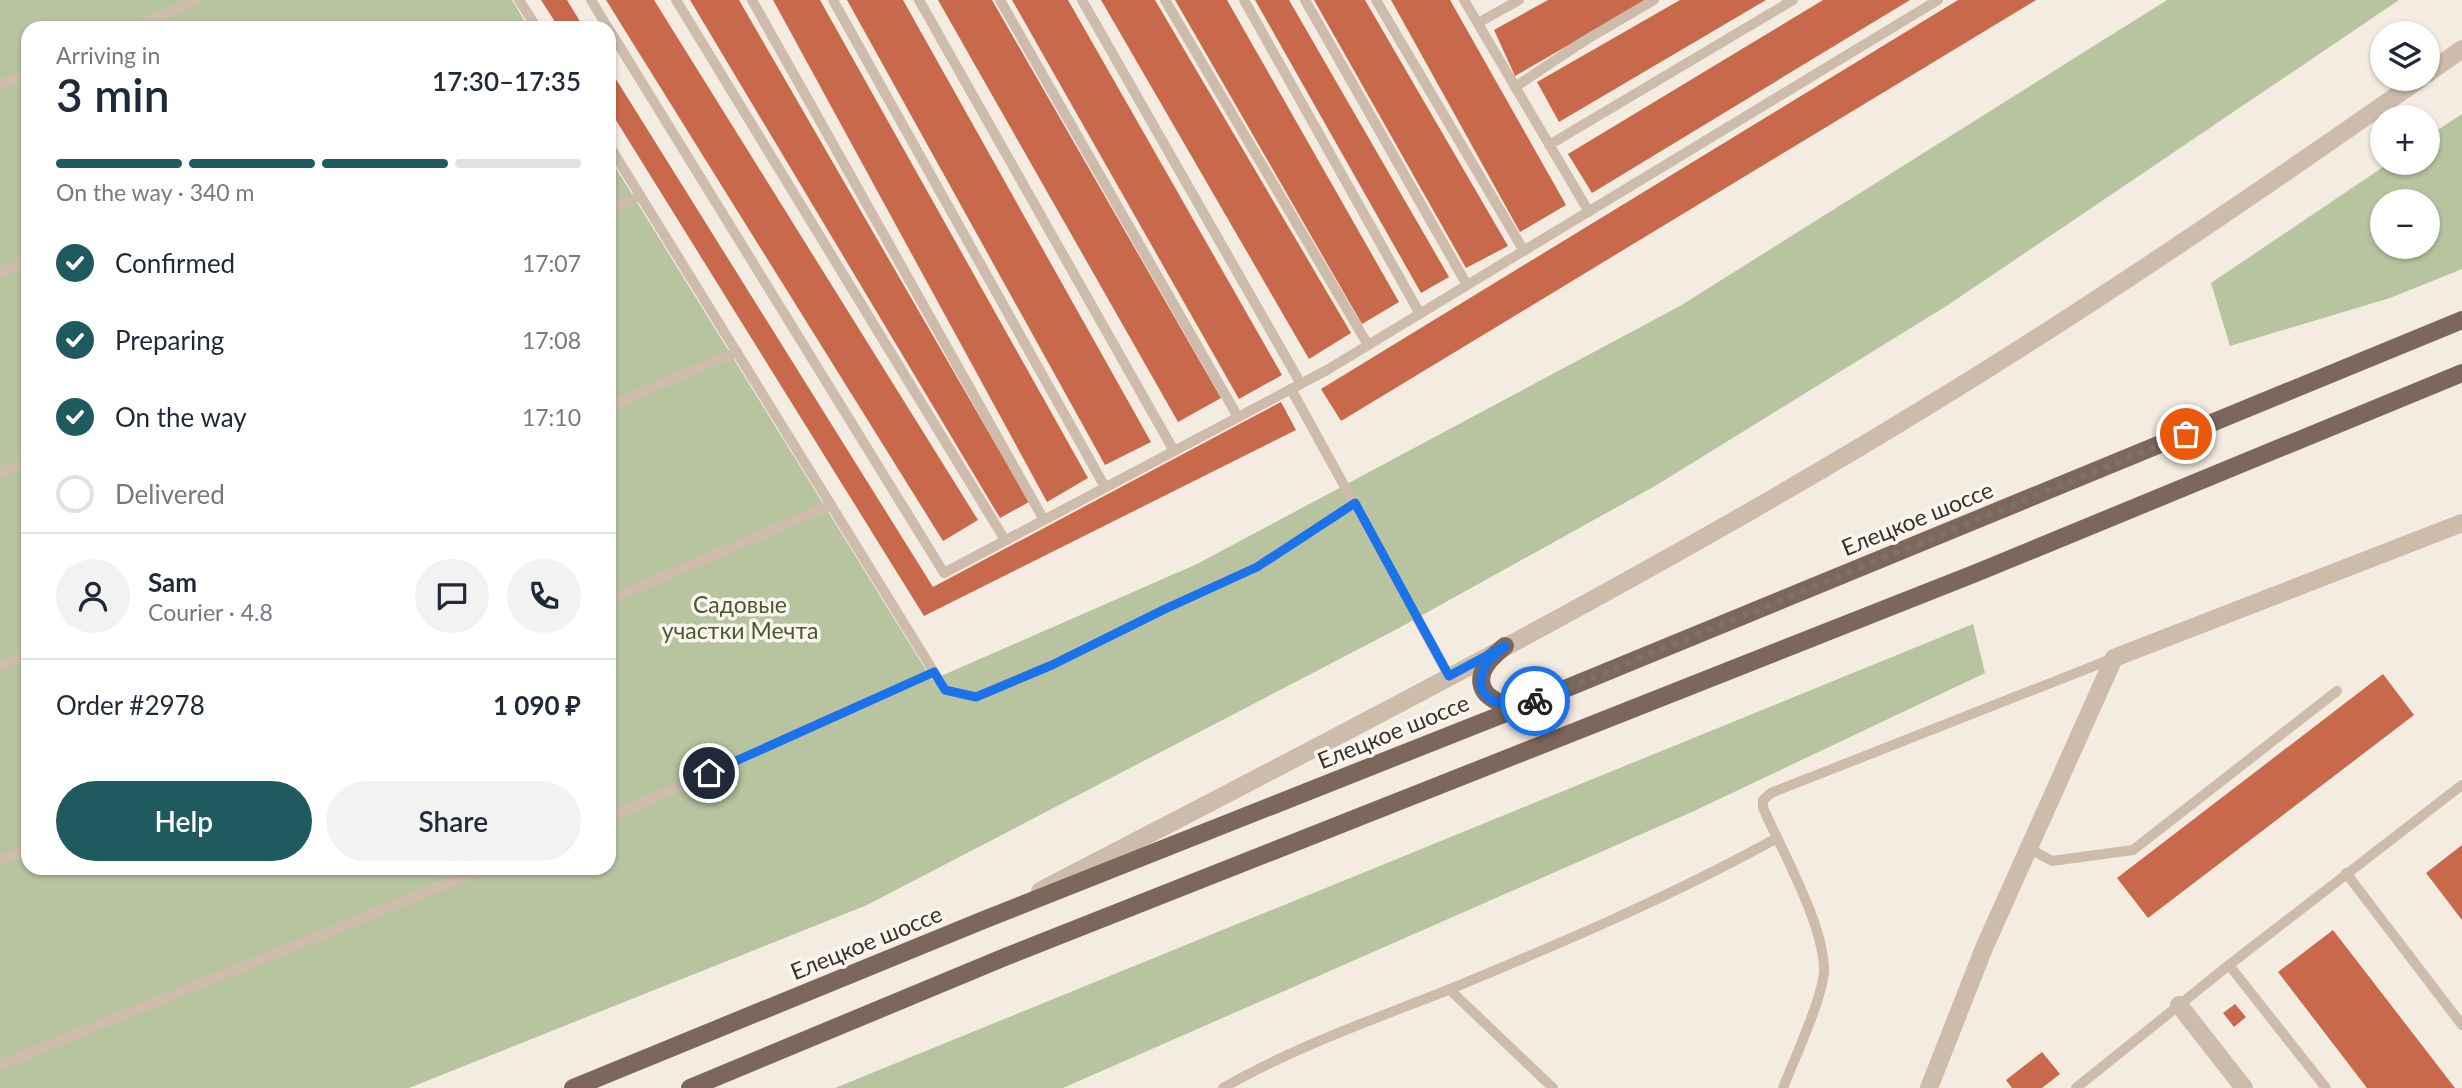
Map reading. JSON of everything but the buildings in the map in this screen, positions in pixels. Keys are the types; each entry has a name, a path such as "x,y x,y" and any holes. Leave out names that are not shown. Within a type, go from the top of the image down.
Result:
{"main road":[{"name":"Елецкое шоссе","path":"573,1088 986,919 1526,705 2462,320"},
{"path":"690,1088 1018,952 1976,573 2462,373"},
{"path":"1505,646 1488,662 1482,673 1482,685 1489,698 1499,704 1526,705"}],"street":[{"path":"2440,65 2462,49"},
{"path":"986,919 1505,646 1737,517 1930,405 2205,230 2403,91"},
{"path":"1929,1088 1984,948 2114,658 2462,523"},
{"path":"2179,1004 2244,1088"}],"lane":[{"path":"148,21 197,0"},
{"path":"520,0 533,21"},
{"path":"591,0 604,21"},
{"path":"676,0 1005,540"},
{"path":"752,0 1044,520"},
{"path":"833,0 1105,487"},
{"path":"919,0 1174,451"},
{"path":"1000,0 1238,417"},
{"path":"1082,0 1296,386 1355,503 1449,676"},
{"path":"1165,0 1368,345"},
{"path":"1244,0 1420,314"},
{"path":"1305,0 1467,285"},
{"path":"1376,0 1524,251"},
{"path":"1464,0 1589,212"},
{"path":"1478,23 1519,0"},
{"path":"1515,87 1584,41 1654,0"},
{"path":"1549,145 1793,0"},
{"path":"616,40 944,573 1368,345 1938,0"},
{"path":"0,85 21,76"},
{"path":"616,156 945,690 976,697 1052,665 1257,567 1355,503"},
{"path":"616,206 640,195"},
{"path":"0,273 21,264"},
{"path":"616,403 737,352"},
{"path":"0,473 21,464"},
{"path":"616,597 831,505"},
{"path":"0,666 21,657"},
{"path":"1783,1088 1810,1019 1825,969 1818,934 1763,808 1763,800 1771,793 2114,658"},
{"path":"616,815 934,672"},
{"path":"2029,849 2052,861 2133,850 2337,691"},
{"path":"2076,1088 2179,1004 2462,785"},
{"path":"1223,1088 1249,1073 1356,1026 1606,921 1777,838"},
{"path":"0,861 21,852"},
{"path":"2346,873 2461,1020"},
{"path":"0,1065 469,875"},
{"path":"2229,965 2326,1088"},
{"path":"1449,989 1553,1088"}],"green space":[{"name":"Садовые участки Мечта","path":"0,0 512,0 525,21 21,21 21,875 616,875 616,168 932,680 1197,564 1680,306 2167,0 2399,0 1948,305 1655,486 1399,628 867,905 409,1088 0,1088"},
{"path":"2462,114 2462,269 2390,298 2230,346 2211,283 2371,175 2440,175 2440,128"},
{"path":"1973,624 1985,673 1694,811 1063,1088 835,1088"}],"way so far":[{"path":"1535,701 2186,434"}],"route":[{"path":"709,773 934,672 945,690 976,697 1052,665 1257,567 1355,503 1449,676 1505,646 1488,662 1482,673 1482,685 1489,698 1499,704 1512,706 1535,701"}]}
